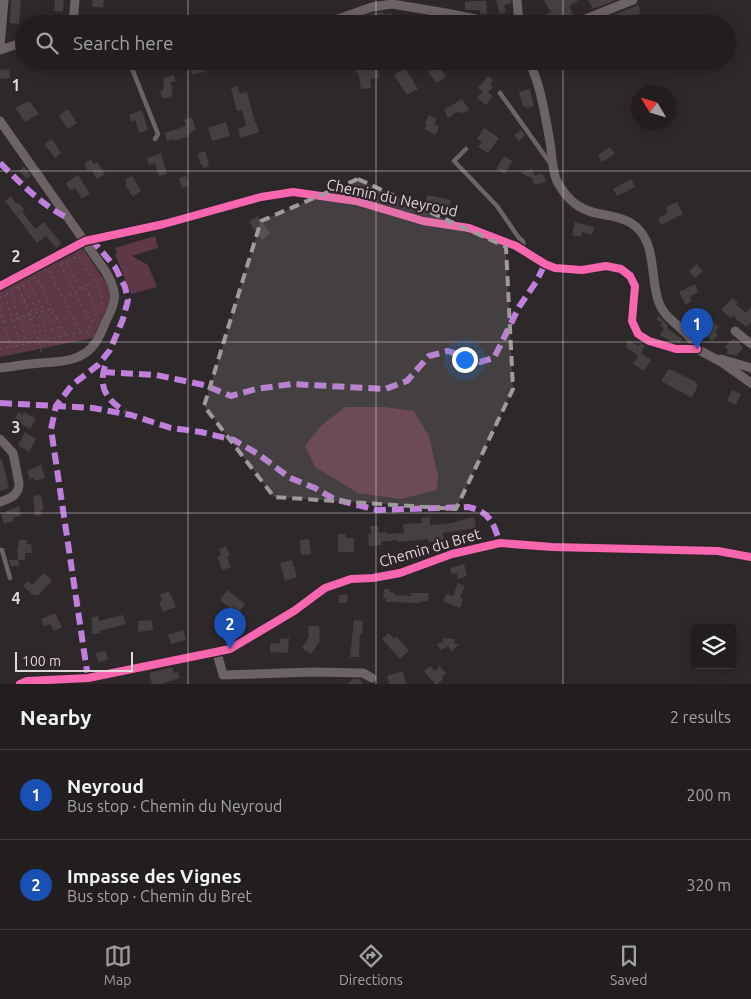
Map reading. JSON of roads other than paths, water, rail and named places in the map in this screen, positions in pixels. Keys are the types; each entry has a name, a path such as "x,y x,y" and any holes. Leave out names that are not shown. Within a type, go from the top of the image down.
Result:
{"street":[{"path":"0,46 4,0"},
{"path":"74,15 75,0"},
{"path":"516,0 518,15"},
{"path":"596,15 633,0"},
{"path":"349,15 372,7 392,4 456,15"},
{"path":"0,50 15,45"},
{"path":"533,70 537,78 556,181 568,198 580,208 596,214 620,217 631,222 642,232 649,248 659,303 673,322 694,340 697,349 724,363 751,383"},
{"path":"0,120 114,285 115,299 96,343 83,355 70,362 0,368"},
{"name":"Chemin du Neyroud","path":"0,286 85,241 164,224 261,197 293,192 356,201 423,221 469,228 516,246 544,264 555,268 582,270 606,266 621,269 630,276 635,286 632,321 638,334 649,341 676,350 697,349"},
{"path":"735,331 751,344"},
{"path":"711,357 751,368"},
{"path":"0,440 13,453 19,488 13,497 0,502"},
{"name":"Chemin du Bret","path":"20,684 27,681 89,681 141,666 217,653 230,649 258,633 294,611 325,588 351,578 373,578 400,573 452,554 500,543 552,547 718,551 751,557"},
{"path":"217,653 224,675 314,672 363,673 372,678"}],"lane":[{"path":"133,70 158,134 154,139"},
{"path":"500,93 554,168"},
{"path":"466,149 454,161 497,206 519,238 524,241 524,250"},
{"path":"0,550 2,550 10,578"}],"place":[{"name":"Neyroud","path":"697,349"},
{"name":"Impasse des Vignes","path":"230,649"}]}
